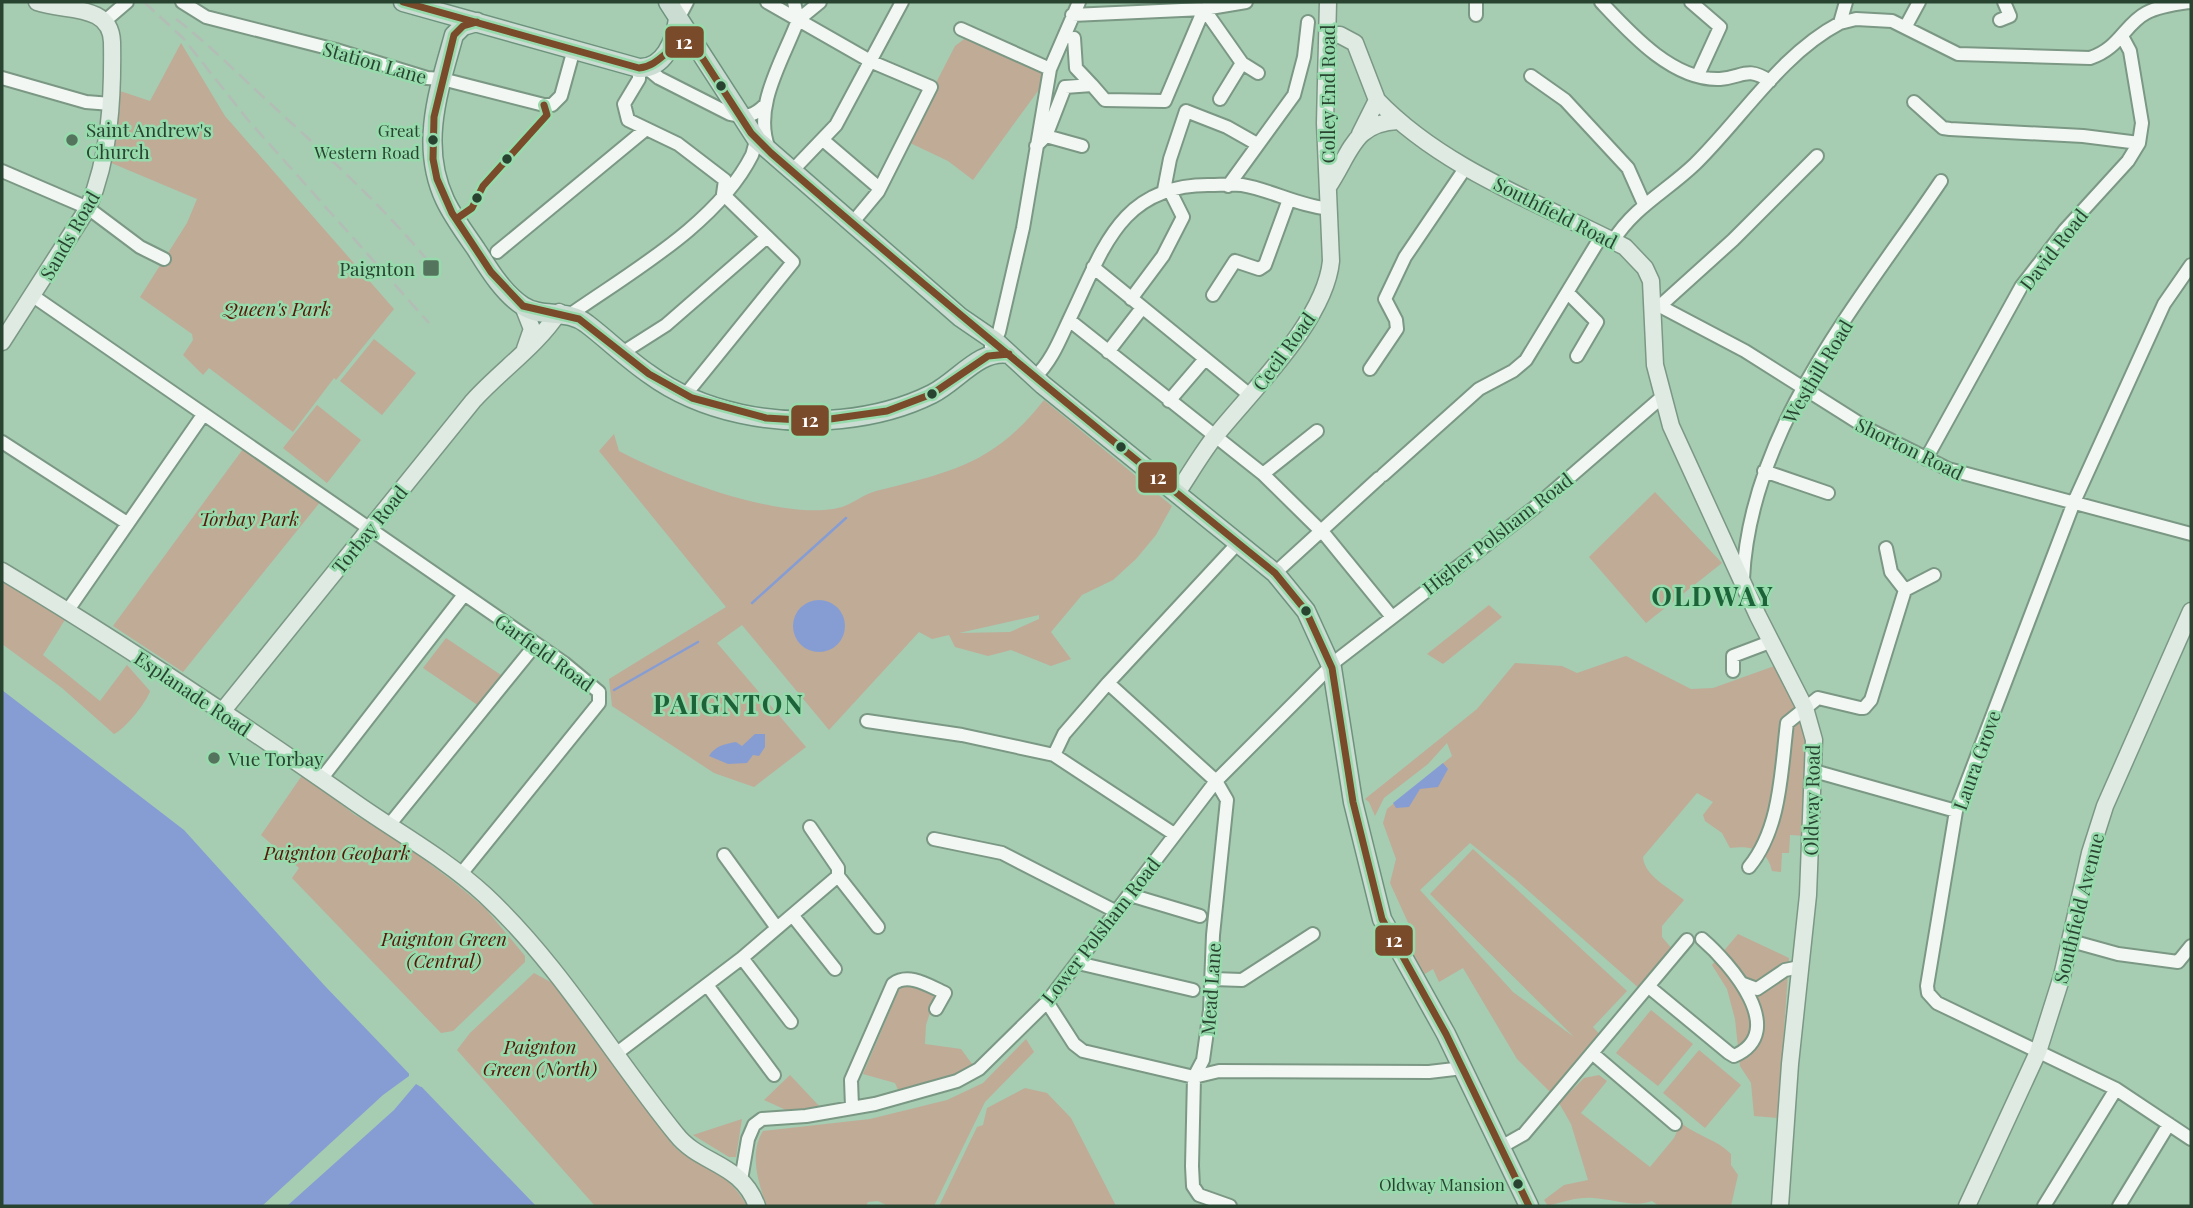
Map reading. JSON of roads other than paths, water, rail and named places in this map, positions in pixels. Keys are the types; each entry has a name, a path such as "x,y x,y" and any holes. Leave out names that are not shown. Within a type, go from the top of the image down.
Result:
{"main road":[{"path":"37,2 54,8 96,13 106,20"},
{"path":"403,2 459,22 643,68 662,59 671,45 678,19"},
{"path":"667,2 754,136 771,153 971,326 995,341 1177,493 1235,546 1275,573 1306,611 1332,668 1353,802 1382,919 1463,1068 1529,1206"},
{"name":"Colley End Road","path":"1324,3 1314,32 1325,123 1328,187"},
{"name":"Sands Road","path":"2,342 88,208 97,189 111,104 111,30 106,20"},
{"path":"459,22 442,79 431,139 432,157 443,197 484,261 523,306 532,329 524,351"},
{"name":"Southfield Road","path":"1314,32 1340,35 1355,43 1377,100 1398,121 1466,167 1625,247 1645,268 1658,304 1652,342"},
{"path":"671,45 688,41 694,45"},
{"path":"1328,187 1377,100"},
{"path":"1360,134 1371,125 1398,121"},
{"name":"Cecil Road","path":"1177,493 1214,437 1251,396 1291,344 1327,282 1331,261 1328,187"},
{"path":"523,306 535,312 565,313 585,321 650,376 686,394 756,418 799,423 843,419 904,405 931,394 977,361 998,352 1009,354"},
{"name":"Torbay Road","path":"221,713 473,401 565,313"},
{"path":"971,326 979,341 977,361"},
{"name":"Oldway Road","path":"1652,342 1662,397 1683,456 1770,642 1805,709 1814,740 1808,895 1780,1206"},
{"name":"Esplanade Road","path":"2,571 68,610 322,778 461,874 486,896 541,957 617,1053 678,1138 741,1180 757,1206"},
{"name":"Southfield Avenue","path":"1967,1206 2038,1052 2071,941 2090,853 2105,806 2191,611"}],"street":[{"path":"106,20 127,2"},
{"name":"Station Lane","path":"182,2 206,18 336,50 427,78 442,79 552,105 561,96 574,49"},
{"path":"678,19 687,2"},
{"path":"767,2 872,61 932,88 878,187 878,192 853,222"},
{"path":"794,2 798,20"},
{"path":"771,153 762,127 765,105 798,20 820,2"},
{"path":"792,171 836,125 902,2"},
{"path":"977,361 995,341 1023,228 1050,69 1079,2"},
{"path":"1072,15 1205,9 1246,2"},
{"path":"1601,2 1676,69 1720,79 1747,71 1770,81"},
{"path":"1691,2 1720,27 1699,75"},
{"path":"1840,23 1846,2"},
{"path":"1906,26 1919,2"},
{"path":"2000,20 2010,16 2004,2"},
{"path":"1275,573 1479,389 1521,366 1568,293 1608,238 1644,204 1685,174 1720,139 1770,81 1813,40 1840,23 1876,19 1906,26 1931,42 1958,54 2090,58 2123,38 2142,8 2190,2"},
{"path":"1205,9 1242,63 1258,73"},
{"path":"1074,38 1076,68 1105,100 1165,101 1205,9"},
{"path":"961,29 1050,69"},
{"path":"1228,186 1294,95 1314,32"},
{"path":"1914,102 1943,128 2083,136 2139,143 2142,123 2130,51 2123,38"},
{"path":"1220,99 1242,63"},
{"path":"686,394 793,262 723,194 724,180 678,144 628,120 624,112 627,94 639,79 643,68 741,117 755,115 765,105"},
{"path":"1531,76 1565,100 1628,168 1644,204"},
{"path":"2,78 86,102 111,104"},
{"path":"1036,146 1046,136 1065,87 1092,85"},
{"path":"1131,299 1163,256 1184,217 1167,190 1170,159 1186,111 1227,127 1257,144"},
{"path":"497,252 646,129"},
{"path":"565,313 685,233 723,194 753,153 754,136"},
{"path":"1046,136 1082,146"},
{"path":"823,140 878,187"},
{"name":"David Road","path":"1926,459 2021,287 2065,230 2128,161 2139,143"},
{"path":"1658,304 1733,240 1817,156"},
{"path":"1370,369 1397,329 1396,320 1385,299 1394,275 1466,167"},
{"path":"2,171 88,208 140,247 164,259"},
{"name":"Westhill Road","path":"1742,582 1756,495 1764,471 1802,390 1941,181"},
{"path":"1035,377 1045,368 1093,267 1118,223 1132,210 1167,190 1191,185 1241,185 1288,202 1330,209"},
{"path":"1213,295 1235,261 1259,269 1265,265 1288,202"},
{"path":"622,353 666,325 767,237"},
{"name":"Laura Grove","path":"2191,265 2164,304 2144,344 2074,502 1956,811 1929,962 1928,993 1937,1003 2116,1089 2191,1139"},
{"path":"1093,267 1251,396"},
{"path":"1568,293 1597,322 1577,356"},
{"name":"Garfield Road","path":"33,296 592,683 599,692 599,704 461,874"},
{"name":"Shorton Road","path":"1658,304 1745,351 1802,390 1870,430 1926,459 1974,478 2191,534"},
{"path":"1108,352 1142,308"},
{"path":"1069,320 1263,474 1320,532 1392,617"},
{"path":"1169,401 1205,359"},
{"name":"Higher Polsham Road","path":"1332,668 1337,660 1534,508 1662,397"},
{"path":"68,610 204,415"},
{"path":"1263,474 1317,431"},
{"path":"2,442 127,523"},
{"path":"1764,471 1828,494"},
{"path":"1054,755 1064,734 1108,683 1235,546"},
{"path":"1886,548 1891,572 1905,590"},
{"path":"1749,867 1758,856 1774,818 1787,723 1818,698 1860,708 1869,704 1905,590 1934,575"},
{"path":"322,778 463,596"},
{"path":"1733,671 1733,656 1770,642"},
{"path":"390,824 536,644"},
{"name":"Lower Polsham Road","path":"741,1180 748,1139 754,1125 762,1119 806,1116 875,1104 957,1081 979,1069 1043,1005 1078,963 1216,781 1332,668"},
{"path":"1108,683 1216,781"},
{"path":"867,721 962,735 1054,755 1174,834"},
{"path":"1814,771 1956,811"},
{"name":"Mead Lane","path":"1216,781 1227,800 1214,922 1213,979 1203,1060 1194,1077 1193,1186 1199,1195 1230,1206"},
{"path":"810,827 838,868 838,876 878,927"},
{"path":"934,839 1002,853 1117,912"},
{"path":"724,855 777,928"},
{"path":"617,1053 742,957 838,876"},
{"path":"1130,895 1200,916"},
{"path":"793,916 835,969"},
{"path":"1213,979 1242,980 1313,934"},
{"path":"1649,987 1734,1056 1748,1050 1758,1035 1757,1016 1741,983 1715,950 1702,939"},
{"path":"1501,1147 1524,1134 1687,940"},
{"path":"2071,941 2118,954 2178,962 2191,946"},
{"path":"742,957 791,1022"},
{"path":"1078,963 1193,990"},
{"path":"1741,983 1758,989 1785,970 1800,967"},
{"path":"852,1107 851,1080 893,984 900,980 914,979 948,990 936,1009"},
{"path":"707,985 774,1075"},
{"path":"1043,1005 1074,1044 1083,1051 1194,1077 1219,1071 1429,1072 1463,1068"},
{"path":"1592,1053 1675,1124"},
{"path":"2044,1206 2116,1089"},
{"path":"2119,1206 2169,1124"}],"water":[{"path":"819,600 829,602 837,608 843,616 843,636 837,644 829,650 819,652 809,650 801,644 795,636 793,626 795,616 801,608 809,602"},
{"path":"2,690 184,830 324,985 536,1206 2,1206"},
{"path":"755,734 765,734 765,747 759,756 753,755 747,763 728,764 709,756 724,745 736,742 742,746"},
{"path":"1443,763 1448,769 1438,787 1420,789 1409,807 1396,808 1393,803"}],"waterway":[{"path":"752,603 846,518"},
{"path":"614,690 698,642"}],"railway":[{"path":"144,2 183,38 248,120 429,323"},
{"path":"176,19 353,180 428,261"}],"place":[{"name":"Saint Andrew's Church","path":"72,140"},
{"name":"Great Western Road","path":"433,140"},
{"name":"Paignton","path":"431,268"},
{"name":"Vue Torbay","path":"214,758"},
{"name":"Oldway Mansion","path":"1518,1184"}],"district":[{"name":"OLDWAY","path":"1713,595"},
{"name":"PAIGNTON","path":"729,703"}],"park label":[{"name":"Queen's Park","path":"277,308"},
{"name":"Torbay Park","path":"249,518"},
{"name":"Paignton Geopark","path":"337,852"},
{"name":"Paignton Green (Central)","path":"444,949"},
{"name":"Paignton Green (North)","path":"540,1057"}]}
